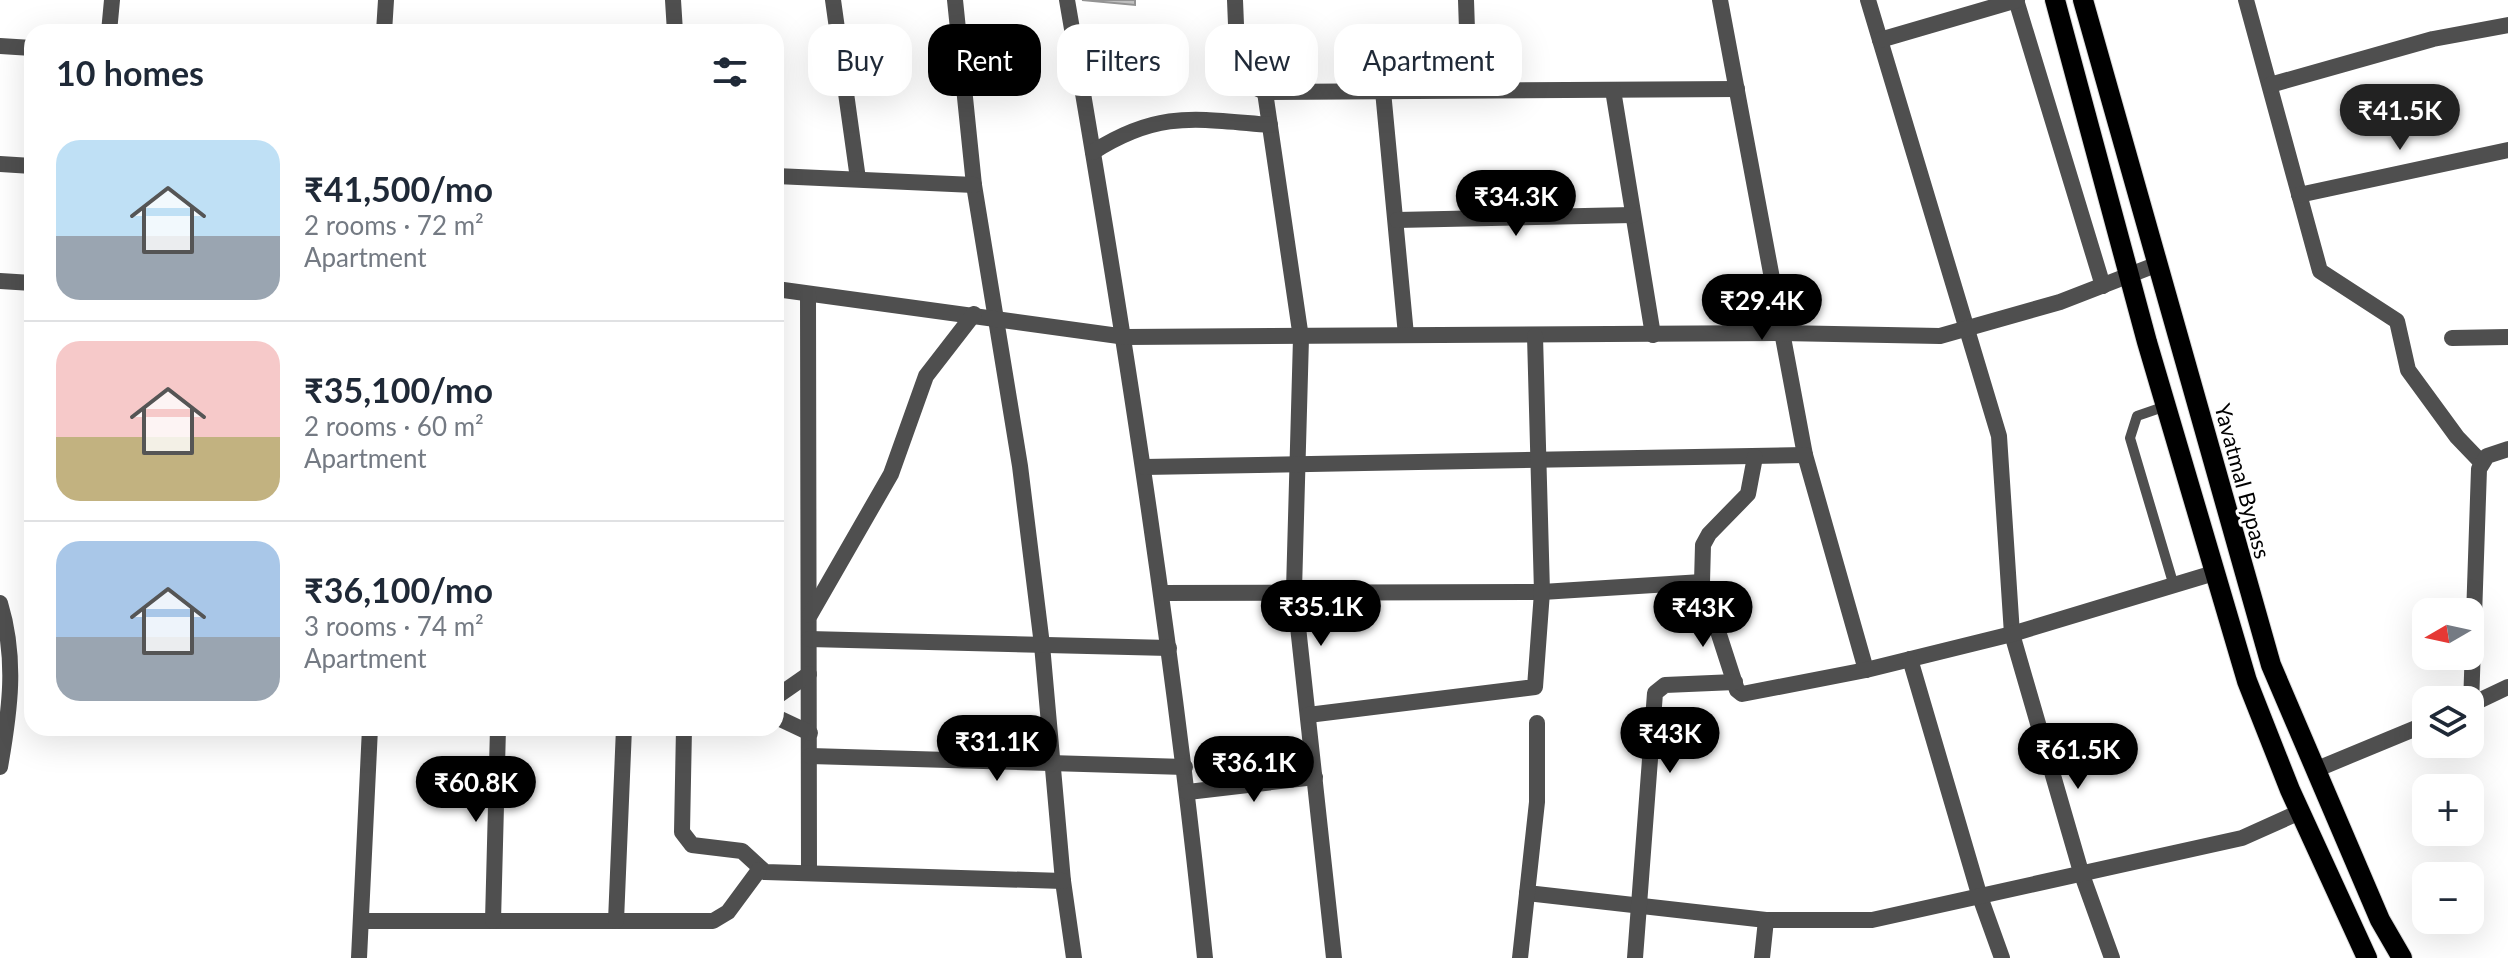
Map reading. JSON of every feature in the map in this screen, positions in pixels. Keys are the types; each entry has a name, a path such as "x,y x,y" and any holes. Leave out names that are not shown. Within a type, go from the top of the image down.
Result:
{"main road":[{"path":"2055,0 2166,406 2247,681 2300,812 2367,958"},
{"name":"Yavatmal Bypass","path":"2083,0 2271,665 2380,920 2402,958"}],"street":[{"path":"110,24 112,0"},
{"path":"384,24 386,0"},
{"path":"673,0 674,24"},
{"path":"833,0 858,179"},
{"path":"955,0 974,185 1020,466 1042,645 1063,881 1074,958"},
{"path":"1067,0 1126,337 1185,767 1205,958"},
{"path":"1235,0 1236,24"},
{"path":"1466,0 1467,24"},
{"path":"1720,0 1805,455 1866,670"},
{"path":"1868,0 1999,436 2012,634 2081,872 2112,958"},
{"path":"1880,40 2016,0 2103,286"},
{"path":"2246,0 2320,271 2397,321 2408,370 2457,437 2481,462 2471,686"},
{"path":"2270,85 2433,39 2508,25"},
{"path":"0,46 24,48"},
{"path":"1522,90 1737,89"},
{"path":"1613,90 1653,335"},
{"path":"1266,96 1301,338 1294,590 1334,958"},
{"path":"1384,96 1406,335"},
{"path":"1093,152 1125,132 1156,121 1189,118 1270,125"},
{"path":"2299,195 2508,150"},
{"path":"0,164 24,166"},
{"path":"784,176 974,185"},
{"path":"1397,220 1633,215"},
{"path":"784,290 1126,337 1781,333 1940,336 1968,331 2103,286 2158,264"},
{"path":"0,281 24,282"},
{"path":"808,294 809,873"},
{"path":"809,617 891,474 926,376 974,314"},
{"path":"1308,715 1529,691 1538,680 1542,592 1535,336"},
{"path":"2452,338 2508,337"},
{"path":"2481,462 2494,452 2508,449"},
{"path":"1144,467 1805,455"},
{"path":"1755,457 1748,494 1709,534 1703,545 1702,582 1735,682 1742,694 1866,670 2012,634 2214,573"},
{"path":"1161,593 1294,590 1542,592 1702,582"},
{"path":"0,603 12,656 12,686 0,767"},
{"path":"809,639 1169,648"},
{"path":"1910,659 1979,894 2002,958"},
{"path":"784,691 809,674"},
{"path":"1635,958 1655,693 1665,685 1735,682"},
{"path":"2484,698 2508,687"},
{"path":"784,721 810,733"},
{"path":"1520,958 1537,802 1537,723"},
{"path":"2315,770 2412,730"},
{"path":"359,958 370,736"},
{"path":"493,921 498,736"},
{"path":"616,921 624,736"},
{"path":"684,736 682,832 686,842 742,851 759,870 1063,881"},
{"path":"810,756 1185,767"},
{"path":"1188,792 1315,777"},
{"path":"1527,893 1766,920 1872,920 2242,838 2300,812"},
{"path":"361,921 721,918 759,870"},
{"path":"1762,958 1766,920"}],"lane":[{"path":"2166,406 2137,416 2130,438 2174,586"}],"building":[{"path":"1082,0 1135,0 1135,5"}]}
